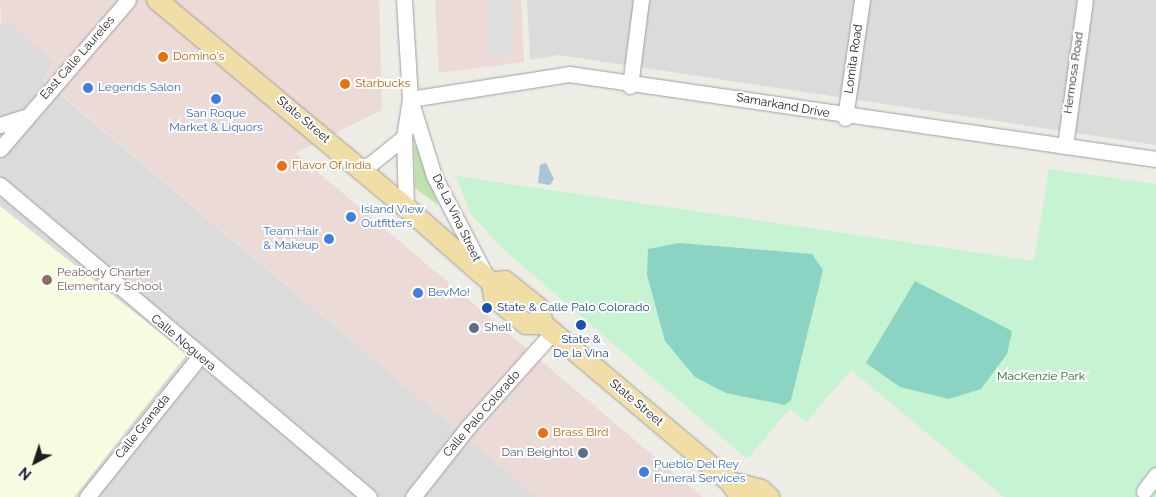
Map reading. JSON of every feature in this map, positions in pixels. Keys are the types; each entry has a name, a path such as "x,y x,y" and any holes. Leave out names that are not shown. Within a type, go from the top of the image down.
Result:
{"main road":[{"name":"State Street","path":"156,0 406,207 490,281 494,297 526,324 548,328 736,490 761,490 769,497"}],"street":[{"name":"East Calle Laureles","path":"0,149 128,0"},
{"name":"De La Vina Street","path":"404,0 410,99 404,137 406,207"},
{"path":"630,86 641,0"},
{"name":"Lomita Road","path":"845,118 862,0"},
{"name":"Hermosa Road","path":"1065,146 1085,0"},
{"name":"Samarkand Drive","path":"410,99 562,74 630,86 738,98 845,118 1065,146 1156,160"},
{"name":"De La Vina Street","path":"410,99 434,176 490,281"},
{"path":"0,125 29,115"},
{"path":"363,170 404,137"},
{"name":"Calle Noguera","path":"0,185 199,357 369,497"},
{"name":"Calle Palo Colorado","path":"413,497 548,328"},
{"name":"Calle Granada","path":"87,497 199,357"},
{"path":"1144,492 1156,475"}],"shaded area":[{"path":"0,0 379,0 382,110 295,153 702,497 537,497 42,78 55,62 8,22 2,27"},
{"path":"435,0 521,0 524,62 439,73"},
{"path":"485,0 513,0 513,56 489,58"},
{"path":"527,0 1156,0 1156,145 559,55 530,60"},
{"path":"8,21 55,62 42,79 537,497 0,497 0,23"},
{"path":"546,163 554,179 550,185 538,183 540,165"},
{"name":"Peabody Charter Elementary School","path":"0,206 187,354 74,497 0,497"},
{"path":"679,243 812,254 823,270 791,400 785,405 726,393 695,377 665,341 647,275 648,249"},
{"path":"915,281 1012,331 1007,354 981,389 949,399 900,387 866,363"}],"green space":[{"path":"414,146 419,146 438,205 415,188"},
{"name":"MacKenzie Park","path":"1049,169 1156,184 1156,497 1004,497 851,370 806,422 790,409 747,459 501,247 471,214 456,176 1034,261"}],"place":[{"name":"Domino's","path":"163,57"},
{"name":"Starbucks","path":"345,84"},
{"name":"Legends Salon","path":"88,88"},
{"name":"San Roque Market & Liquors","path":"216,99"},
{"name":"Flavor Of India","path":"282,166"},
{"name":"Island View Outfitters","path":"351,217"},
{"name":"Team Hair & Makeup","path":"329,239"},
{"name":"Peabody Charter Elementary School","path":"47,280"},
{"name":"BevMo!","path":"418,293"},
{"name":"State & Calle Palo Colorado","path":"487,308"},
{"name":"State & De la Vina","path":"581,325"},
{"name":"Shell","path":"474,328"},
{"name":"Brass Bird","path":"543,433"},
{"name":"Dan Beightol","path":"583,453"},
{"name":"Pueblo Del Rey Funeral Services","path":"644,472"}]}
